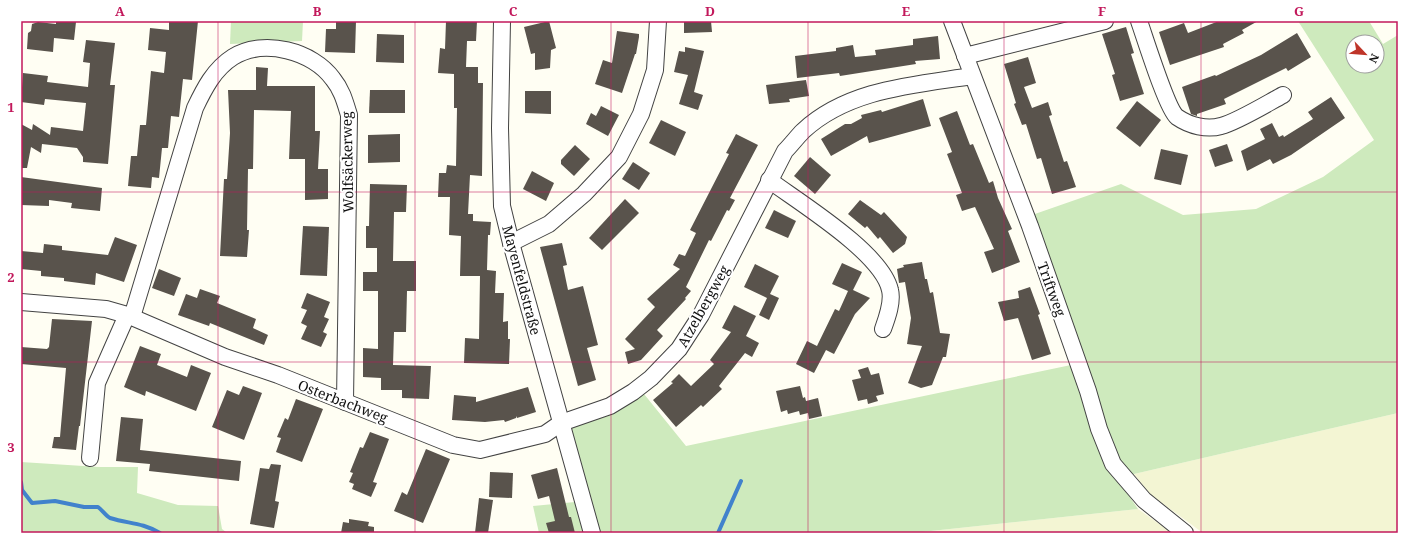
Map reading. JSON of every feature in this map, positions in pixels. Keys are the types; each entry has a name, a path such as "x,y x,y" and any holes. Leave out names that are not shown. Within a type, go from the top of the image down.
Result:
{"street":[{"name":"Mayenfeldstraße","path":"502,21 500,128 502,206 592,533"},
{"path":"511,243 549,224 584,194 619,157 641,114 656,70 658,21"},
{"name":"Triftweg","path":"952,21 1030,226 1088,391 1099,428 1113,464 1144,500 1185,533"},
{"path":"965,56 1105,21"},
{"path":"1140,21 1164,91 1176,116 1195,125 1208,128 1223,126 1284,95"},
{"name":"Wolfsäckerweg","path":"129,316 195,108 204,88 218,69 233,56 253,50 269,48 286,50 302,55 319,64 333,78 344,95 349,115 345,402"},
{"name":"Atzelbergweg","path":"561,423 610,406 633,392 651,378 679,350 701,315 785,151 802,131 816,120 839,106 861,97 902,87 972,76"},
{"path":"769,180 854,241 878,266 890,290 888,313 883,329"},
{"name":"Osterbachweg","path":"21,302 106,309 129,316 225,357 345,402 453,445 480,450 545,434 561,423"},
{"path":"90,458 97,383 129,316"}],"green space":[{"path":"231,21 303,21 302,41 230,44"},
{"path":"1298,21 1369,21 1377,34 1345,34 1345,74 1385,74 1385,43 1398,35 1398,413 1134,474 1123,487 1138,509 912,533 600,533 571,426 610,414 644,394 686,446 1086,361 1032,215 1121,184 1183,215 1256,209 1323,177 1374,140"},
{"path":"1398,413 1398,533 1203,533 1151,495 1134,474"},
{"path":"21,462 99,467 138,467 137,493 178,505 218,506 222,529 227,533 21,533"},
{"path":"575,502 583,533 539,533 533,506"},
{"path":"1138,509 1172,533 912,533"}],"building":[{"path":"56,21 76,22 74,40 54,38 53,52 27,49 28,33 31,31 32,24 38,22 56,24"},
{"path":"169,21 198,21 192,80 183,79 179,117 171,116 168,148 162,148 159,178 152,177 151,188 128,186 131,156 137,156 140,125 146,125 151,71 164,73 166,52 148,50 150,28 169,30"},
{"path":"336,21 356,21 355,53 325,52 326,29 336,29"},
{"path":"446,21 477,21 476,41 467,41 466,67 478,67 478,83 483,83 482,176 470,175 468,214 473,214 473,221 491,222 490,235 488,235 487,270 496,271 495,293 504,293 503,322 508,321 508,339 510,339 509,364 464,363 465,338 479,339 480,276 460,276 461,236 449,235 450,197 438,197 439,173 446,173 447,165 456,166 457,108 454,108 454,74 438,73 440,48 445,49"},
{"path":"549,21 556,48 551,50 550,68 535,70 535,53 531,54 524,27"},
{"path":"684,21 711,21 712,32 684,33"},
{"path":"1219,21 1258,21 1242,30 1244,33 1223,44 1224,47 1170,65 1159,32 1184,23 1188,33"},
{"path":"1126,27 1134,53 1131,54 1144,94 1120,101 1112,75 1115,74 1102,34"},
{"path":"617,31 639,34 636,54 622,93 595,84 603,60 612,63"},
{"path":"1297,33 1311,57 1288,71 1286,68 1224,99 1226,104 1197,114 1197,116 1191,114 1182,87 1215,75 1216,76 1261,55"},
{"path":"377,34 404,35 404,63 376,62"},
{"path":"938,36 940,59 915,61 916,64 840,76 839,73 797,78 795,56 836,51 836,48 853,45 855,57 876,55 875,50 913,45 913,39"},
{"path":"86,40 115,43 110,85 115,85 108,164 83,162 83,157 77,148 42,144 41,153 31,147 27,168 21,168 21,124 32,130 33,124 50,135 51,127 83,131 86,103 45,99 44,105 21,102 23,73 48,76 47,82 88,87 90,63 83,62"},
{"path":"685,47 704,51 694,92 703,95 698,110 679,104 688,75 674,72 679,51 685,52"},
{"path":"1028,57 1036,83 1024,87 1032,108 1048,102 1052,115 1049,116 1064,162 1067,161 1076,187 1052,194 1041,158 1037,159 1026,124 1022,125 1014,104 1016,103 1004,64"},
{"path":"256,67 268,68 267,86 315,86 315,131 320,131 318,169 328,169 328,199 305,200 305,159 289,159 291,111 254,110 253,169 248,169 247,230 249,230 247,257 220,256 224,179 227,179 230,133 228,90 256,90"},
{"path":"806,80 809,96 789,99 790,102 769,104 766,85"},
{"path":"370,90 405,90 405,113 369,113"},
{"path":"525,91 551,91 551,114 525,113"},
{"path":"1331,97 1345,118 1291,155 1273,164 1270,159 1247,171 1241,151 1265,139 1260,129 1272,123 1279,137 1283,135 1284,137 1313,119 1308,112"},
{"path":"923,99 931,126 869,143 867,136 831,156 821,139 845,124 851,124 862,118 861,115 881,110 882,112"},
{"path":"1137,101 1161,120 1140,147 1116,128"},
{"path":"601,106 619,115 608,136 586,124 591,113 596,116"},
{"path":"957,111 970,145 973,144 989,183 993,181 998,198 1012,229 1008,231 1020,262 992,273 984,252 994,249 975,207 962,211 956,195 962,193 947,154 952,152 939,118"},
{"path":"661,120 686,132 675,156 649,143"},
{"path":"400,134 400,162 368,163 368,135"},
{"path":"736,134 758,145 730,198 735,200 729,211 727,210 711,241 709,240 686,287 691,291 685,298 686,299 657,330 663,336 641,360 628,364 625,352 635,349 625,339 655,307 647,299 680,269 673,265 679,254 685,256 696,233 690,230 729,154 726,153"},
{"path":"1227,144 1233,161 1215,167 1209,150"},
{"path":"575,145 590,159 574,176 561,164 561,160"},
{"path":"1161,149 1188,155 1181,185 1154,179"},
{"path":"810,157 831,175 815,194 794,176"},
{"path":"633,162 650,173 639,190 622,179"},
{"path":"532,171 554,183 546,201 523,189"},
{"path":"21,177 102,188 100,211 71,208 72,203 49,200 49,206 21,205"},
{"path":"370,184 407,185 406,212 394,212 393,261 416,261 416,291 407,291 406,332 394,332 393,365 431,366 429,399 402,398 402,390 381,390 381,378 363,377 363,348 378,349 378,291 363,291 363,272 377,272 377,248 366,248 366,226 369,226"},
{"path":"625,199 639,213 602,250 589,238"},
{"path":"860,200 881,215 884,212 907,237 905,244 893,253 880,237 878,239 867,226 865,228 848,214"},
{"path":"774,210 796,221 788,238 765,228"},
{"path":"303,226 329,227 327,276 300,275"},
{"path":"115,237 137,245 124,282 96,273 95,285 64,281 64,278 41,276 41,271 21,269 21,251 43,253 44,244 62,246 62,250 108,255"},
{"path":"562,243 567,265 563,266 568,290 583,286 598,345 587,348 596,380 578,386 540,247"},
{"path":"922,262 925,279 927,279 930,293 933,292 940,333 950,334 946,357 943,357 932,385 921,388 908,383 922,346 907,344 911,318 905,282 899,283 897,269 904,267 903,265"},
{"path":"842,263 862,272 853,290 870,298 855,314 834,354 826,350 814,373 796,364 807,341 817,346 835,309 839,311 848,291 832,284"},
{"path":"755,264 779,276 770,294 779,298 769,320 759,315 767,298 744,287"},
{"path":"159,269 181,278 174,296 152,288"},
{"path":"1030,287 1040,314 1038,315 1051,354 1032,360 1018,318 1004,321 998,302 1019,298 1018,291"},
{"path":"200,289 220,296 217,303 256,319 253,328 268,335 264,345 210,323 209,326 178,315 186,294 197,298"},
{"path":"307,293 330,302 324,317 329,319 323,332 327,334 321,347 301,339 307,326 301,323 307,310 301,308"},
{"path":"734,305 756,316 746,336 759,343 752,357 745,353 719,386 722,389 703,407 701,405 676,427 653,400 673,383 671,382 679,374 691,386 714,364 710,360 731,332 722,328"},
{"path":"52,319 92,321 76,450 52,448 54,437 60,437 66,368 21,364 21,347 47,349 49,347"},
{"path":"140,346 161,354 157,365 187,377 191,365 211,373 196,411 146,391 145,396 124,387"},
{"path":"868,367 871,375 879,373 884,394 876,396 878,401 868,404 867,399 858,401 852,380 861,378 858,370"},
{"path":"243,386 262,393 244,440 212,427 227,390 239,395"},
{"path":"800,386 803,398 805,397 806,401 818,398 822,416 809,419 808,413 800,415 799,411 788,414 787,410 781,412 776,391"},
{"path":"528,387 536,412 517,418 516,416 516,418 505,422 504,420 485,422 452,420 454,395 476,397 476,402"},
{"path":"296,399 323,409 302,462 276,452 281,438 277,437 285,418 288,420"},
{"path":"121,417 143,419 140,450 241,461 239,481 149,471 150,464 116,461"},
{"path":"370,432 389,439 373,482 377,483 371,497 352,489 354,484 349,482 353,473 350,472 360,447 363,448"},
{"path":"426,449 450,459 423,523 394,511 402,492 407,495"},
{"path":"271,464 281,465 275,501 279,502 274,528 250,524 260,468 269,469"},
{"path":"557,468 569,517 571,517 575,533 549,533 546,523 555,521 549,496 538,499 531,475"},
{"path":"490,472 513,473 512,498 489,497"},
{"path":"479,498 493,500 488,533 475,533"},
{"path":"349,519 369,522 368,526 374,527 374,533 341,533 343,522 349,523"}],"waterway":[{"path":"718,533 741,481"},
{"path":"21,482 22,490 32,503 55,501 84,507 98,507 110,518 141,525 160,533"}]}
